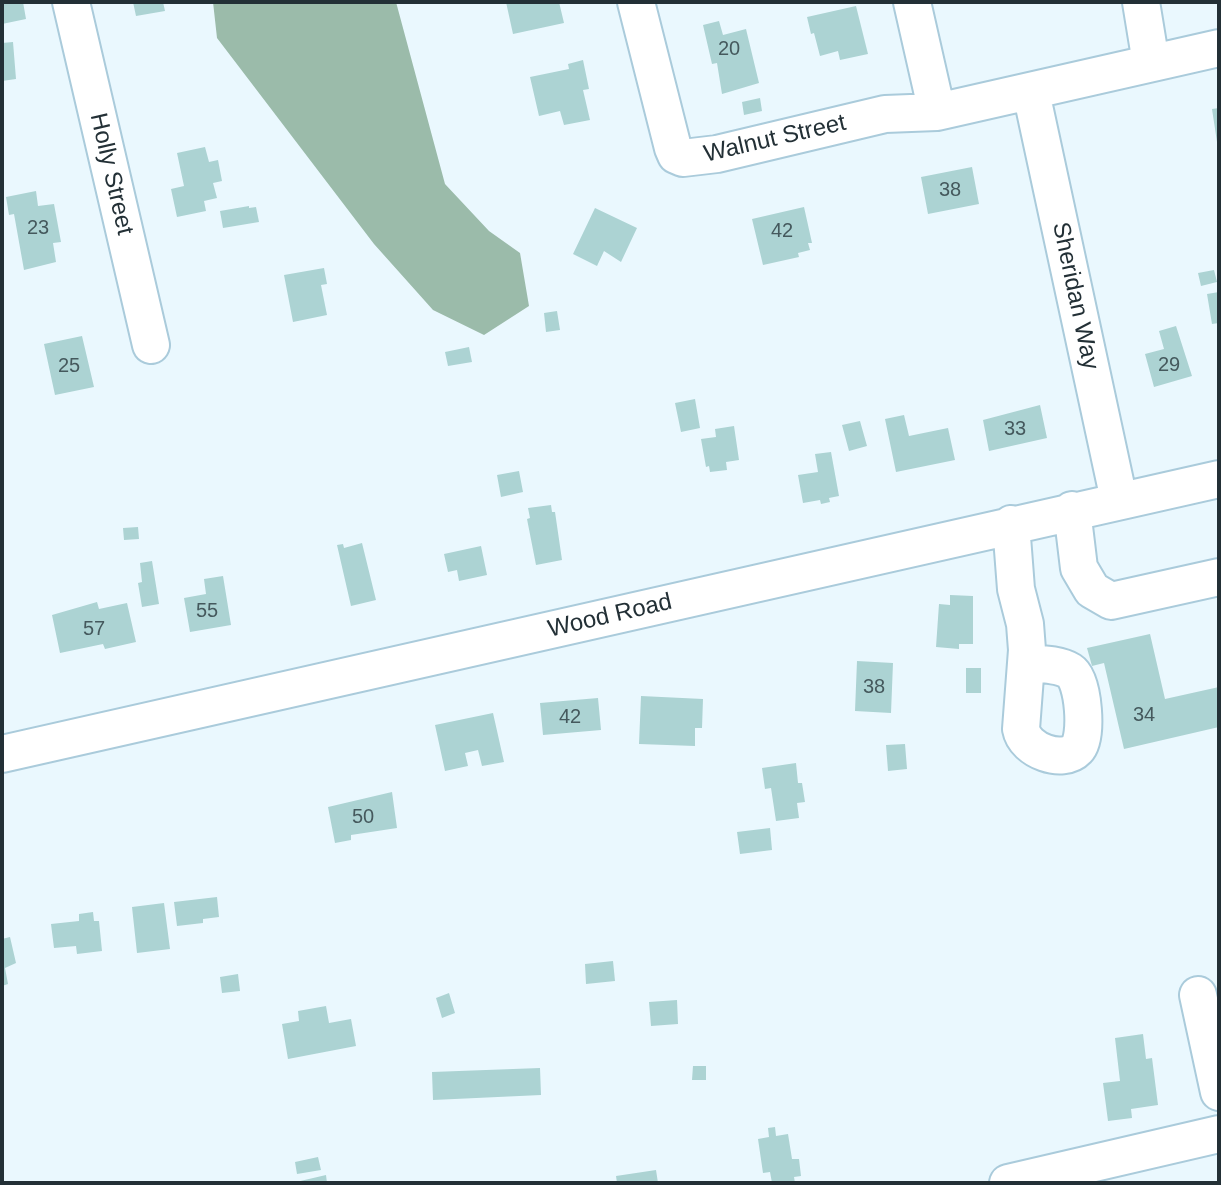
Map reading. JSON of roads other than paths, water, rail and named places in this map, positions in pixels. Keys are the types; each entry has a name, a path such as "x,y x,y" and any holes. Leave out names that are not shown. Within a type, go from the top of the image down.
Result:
{"street":[{"name":"Holly Street","path":"71,2 151,345"},
{"name":"Walnut Street","path":"636,2 673,148 676,155 683,158 717,154 885,114 937,112 1219,48"},
{"path":"912,2 937,112"},
{"path":"1141,2 1151,63"},
{"name":"Sheridan Way","path":"1031,92 1119,500"},
{"name":"Wood Road","path":"2,754 1219,479"},
{"path":"1072,510 1079,568 1092,590 1111,601 1219,577"},
{"path":"1011,524 1016,589 1025,624 1027,663"},
{"path":"1198,995 1219,1092"},
{"path":"1008,1183 1219,1134"}]}
